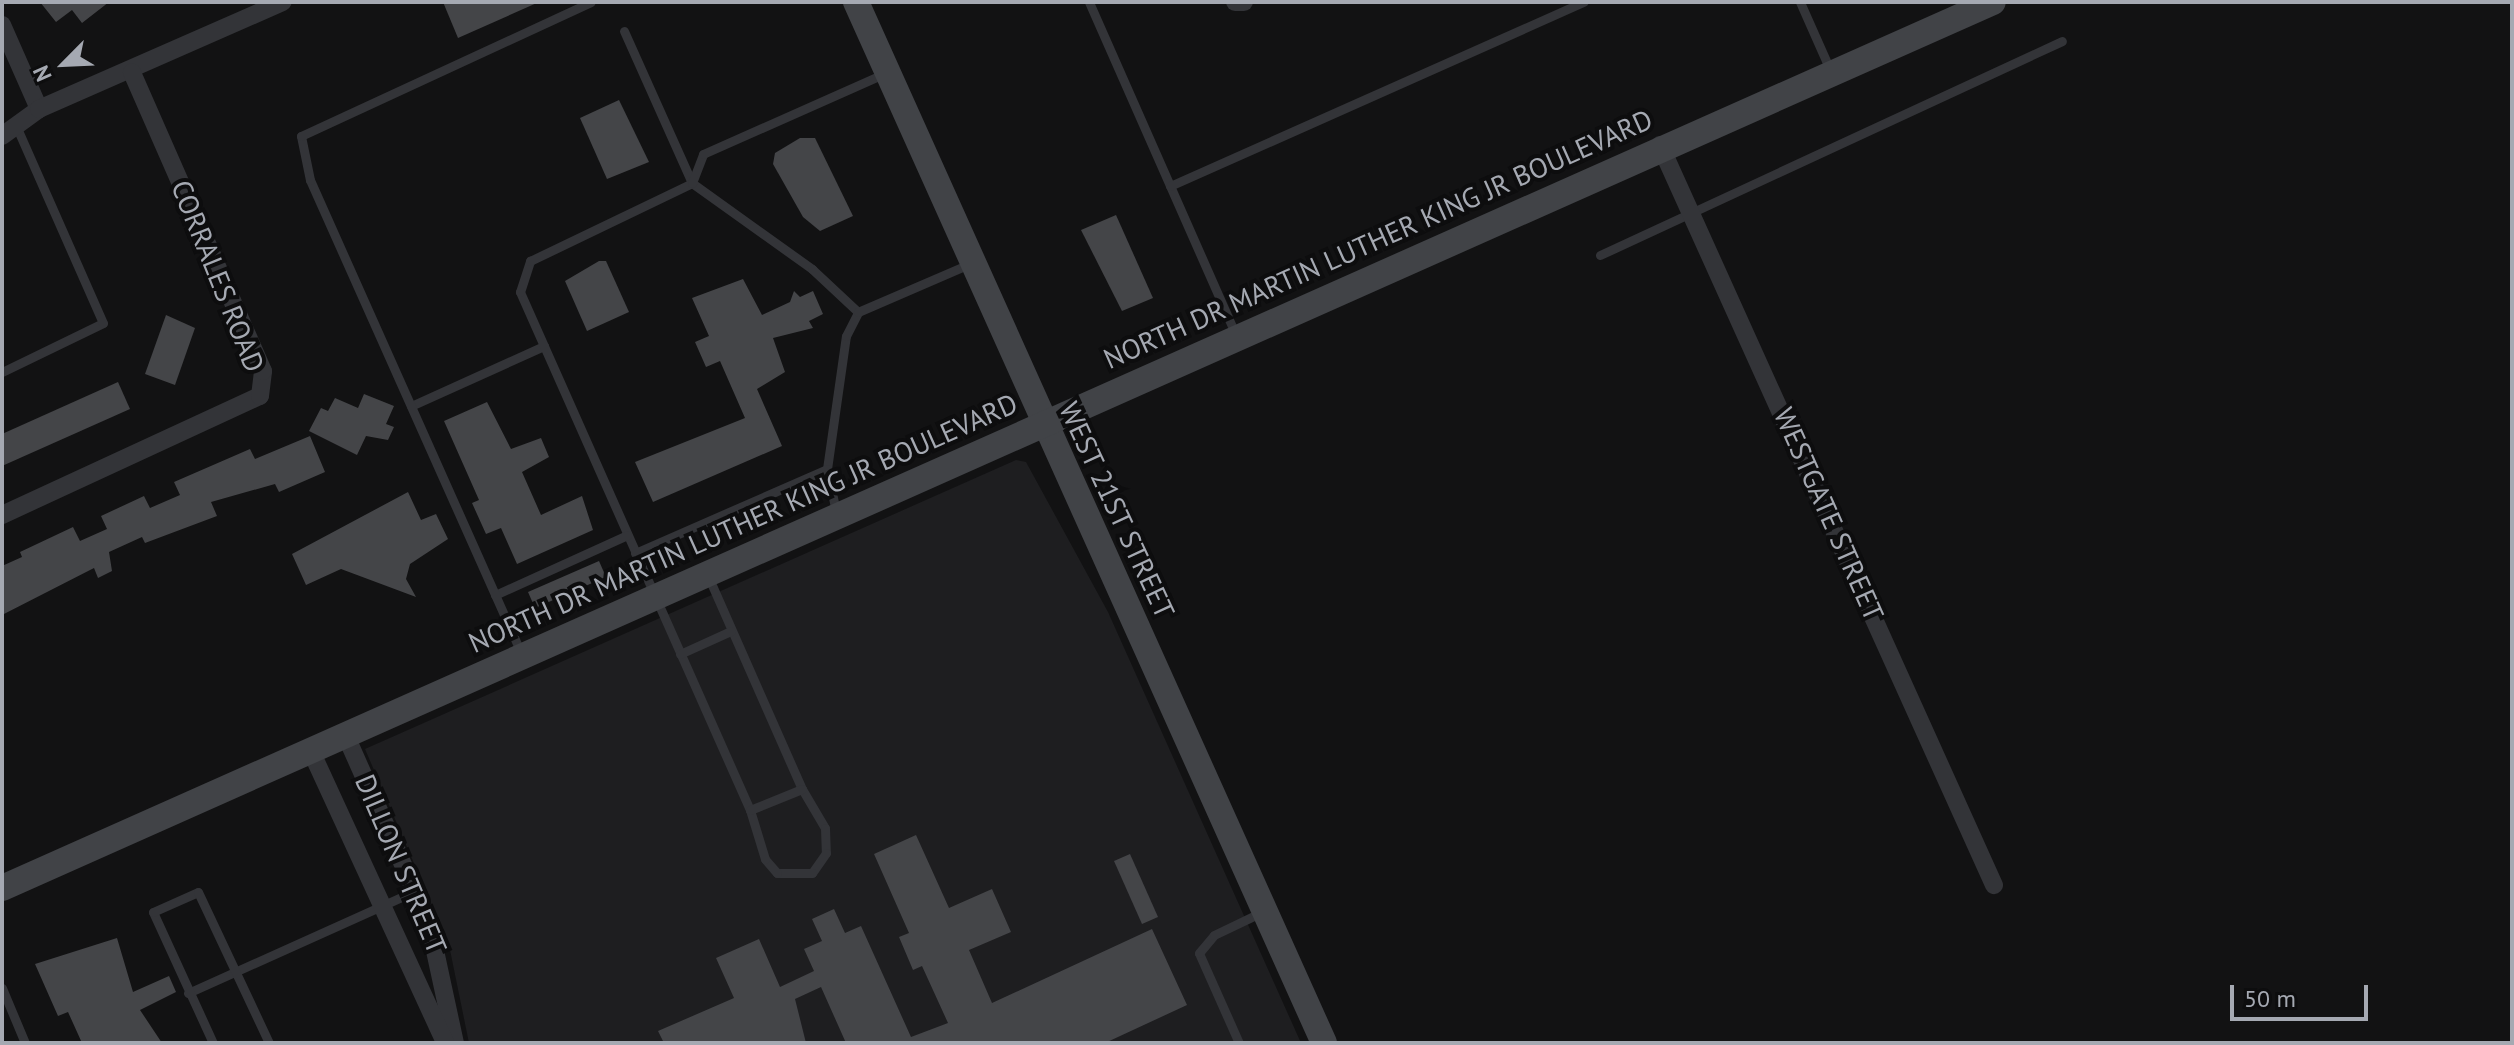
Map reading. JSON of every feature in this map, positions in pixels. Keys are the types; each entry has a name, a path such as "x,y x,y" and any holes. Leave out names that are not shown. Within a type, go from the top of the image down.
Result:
{"street":[{"name":"WEST 21ST STREET","path":"856,2 1043,424 1324,1043"},
{"path":"1235,2 1244,2"},
{"name":"NORTH DR MARTIN LUTHER KING JR BOULEVARD","path":"2,888 1238,339 1660,145 1832,74 1952,10 1993,2"},
{"path":"9,131 39,109 132,72 270,5"},
{"path":"2,25 39,109"},
{"name":"CORRALES ROAD","path":"2,515 260,396 263,371 132,72"},
{"name":"WESTGATE STREET","path":"1660,145 1693,209 1994,885"},
{"name":"DILLON STREET","path":"346,736 416,890 443,967 455,1043"},
{"name":"DILLON STREET","path":"311,751 445,1043"}],"lane":[{"path":"523,658 310,180 301,136 591,2"},
{"path":"1089,2 1238,339"},
{"path":"1170,186 1584,2"},
{"path":"1800,2 1832,74"},
{"path":"624,31 692,183 812,269 858,312"},
{"path":"1600,255 1693,209 2062,41"},
{"path":"708,576 802,789 825,828 826,853 812,873 777,873 765,859 750,810 520,292 530,261 692,183 703,154 887,72"},
{"path":"2,372 103,323 9,131"},
{"path":"837,515 827,469 846,336 858,312 972,263"},
{"path":"411,406 544,346"},
{"path":"635,553 827,469"},
{"path":"495,595 627,535"},
{"path":"680,654 731,631"},
{"path":"750,810 802,789"},
{"path":"188,993 416,890"},
{"path":"213,1043 153,912 198,892 269,1043"},
{"path":"1239,1043 1199,953 1214,935 1264,911"},
{"path":"2,988 25,1043"}],"shaded area":[{"path":"1016,460 1026,462 1108,612 1301,1043 469,1043 449,945 365,749"}],"building":[{"path":"40,2 109,2 82,23 72,10 56,22"},
{"path":"443,2 539,2 458,38"},
{"path":"619,100 649,162 607,179 580,118"},
{"path":"800,138 815,138 853,216 820,231 803,217 773,164 775,153"},
{"path":"1116,215 1153,298 1122,311 1081,230"},
{"path":"599,261 606,261 629,312 587,331 565,281"},
{"path":"743,279 762,315 790,302 794,291 800,297 813,291 823,314 809,321 813,328 773,338 785,372 757,389 782,446 653,502 635,462 745,418 720,361 706,367 695,342 709,336 692,298"},
{"path":"166,315 195,328 175,385 145,374"},
{"path":"118,382 130,409 2,466 2,434"},
{"path":"364,394 394,406 386,424 394,427 388,440 366,436 357,455 309,431 321,408 328,411 335,398 358,408"},
{"path":"487,402 511,449 541,438 549,457 522,472 541,515 582,496 593,530 517,564 501,528 486,534 472,503 479,500 444,421"},
{"path":"310,436 325,472 279,492 275,484 211,502 217,516 145,543 142,537 109,552 112,571 98,578 94,568 2,615 2,566 22,557 20,552 73,527 80,541 107,529 101,516 144,496 150,508 180,495 174,482 250,449 255,459"},
{"path":"408,492 421,520 436,514 448,539 410,564 406,579 416,597 341,569 306,585 292,554"},
{"path":"599,561 606,577 535,608 528,592"},
{"path":"916,835 949,908 992,889 1011,932 969,950 992,1003 1152,929 1187,1005 1105,1043 846,1043 821,987 795,999 806,1043 664,1043 658,1031 734,998 716,958 759,939 780,987 814,971 804,949 822,941 812,919 834,909 845,933 861,926 911,1037 948,1023 922,966 913,970 899,937 909,933 874,854"},
{"path":"1130,854 1158,917 1142,924 1114,861"},
{"path":"117,938 133,992 169,976 176,992 140,1010 162,1043 82,1043 68,1012 58,1016 35,964"}]}
